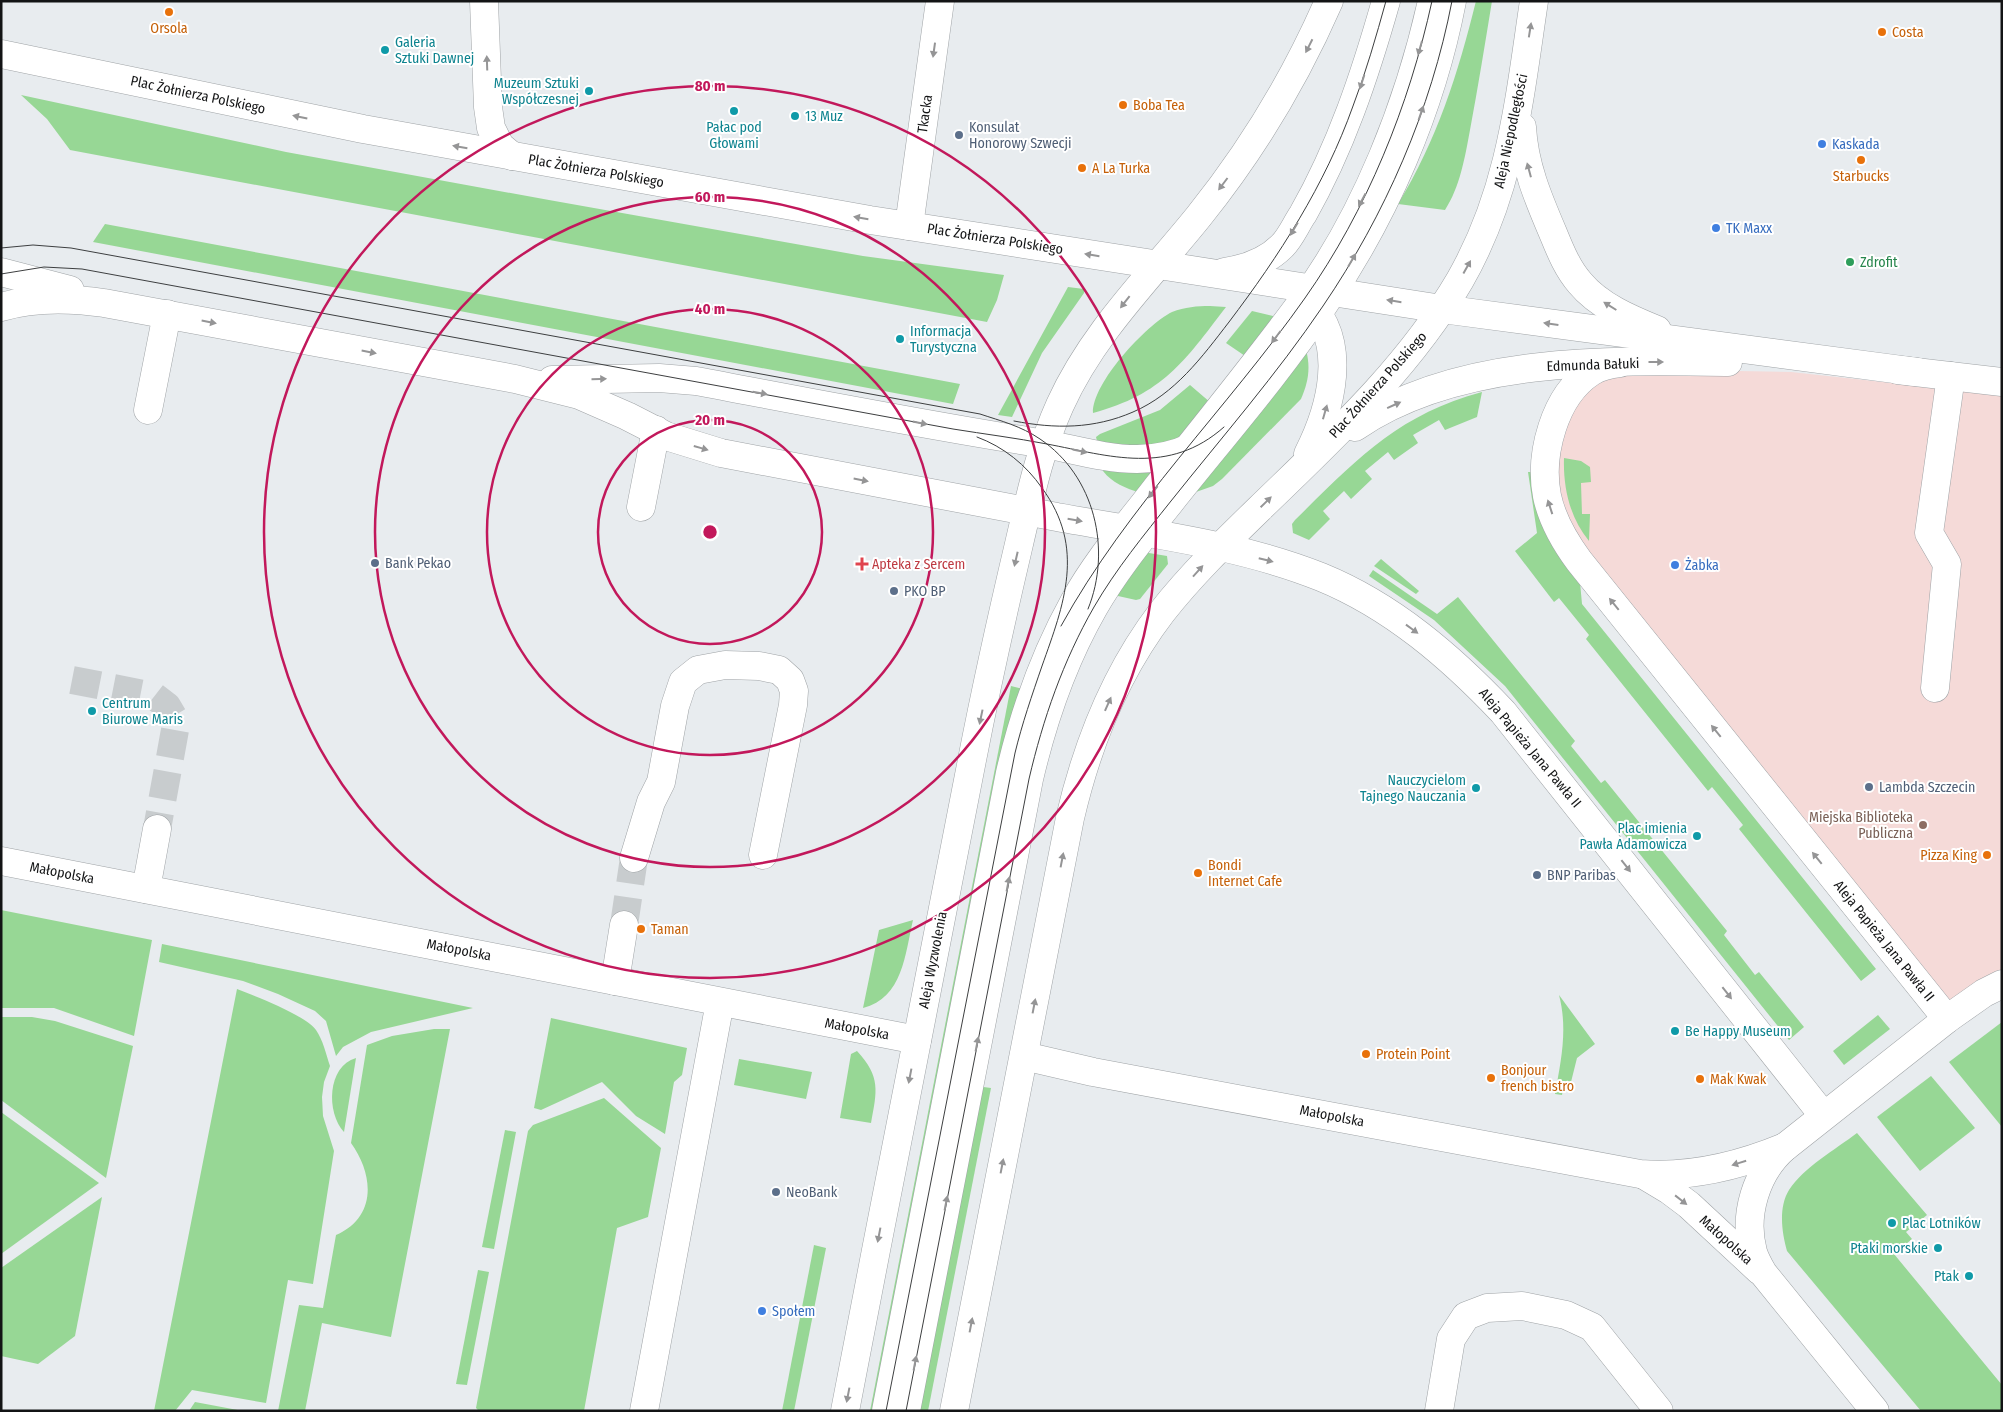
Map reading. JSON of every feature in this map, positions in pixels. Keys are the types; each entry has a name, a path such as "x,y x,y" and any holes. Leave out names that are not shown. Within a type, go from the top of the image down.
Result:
{"street":[{"path":"484,1 488,107 491,128 500,146 512,156"},
{"name":"Tkacka","path":"909,226 940,1"},
{"path":"1027,511 1046,444 1059,408 1088,353 1130,296 1196,220 1253,143 1289,83 1329,1"},
{"path":"1203,272 1224,272 1252,265 1274,253 1290,235 1322,177 1353,108 1371,56 1386,1"},
{"path":"886,1411 1010,773 1020,734 1040,672 1061,627 1091,574 1135,531 1252,399 1316,298 1382,157 1410,82 1432,1"},
{"path":"906,1411 1028,782 1040,732 1056,685 1084,626 1135,531 1187,449 1316,298 1374,222 1405,156 1434,76 1452,1"},
{"name":"Aleja Niepodległości","path":"1442,308 1479,244 1499,193 1514,133 1534,1"},
{"name":"Plac Żołnierza Polskiego","path":"1,54 363,129 909,226 1275,283 1316,298 1442,308"},
{"name":"Edmunda Bałuki","path":"1526,58 1522,112 1527,165 1560,252 1573,275 1590,293 1626,316 1658,330 1703,344"},
{"name":"Plac Żołnierza Polskiego","path":"1,67 97,74"},
{"path":"1,272 156,312"},
{"name":"Plac Żołnierza Polskiego","path":"1297,472 1316,439 1331,389 1333,370 1331,351 1316,298"},
{"path":"1,306 23,301 71,300 104,303 516,379 579,395 684,443 721,453 1219,548"},
{"name":"Plac Żołnierza Polskiego","path":"1219,548 1374,394 1405,358 1442,308"},
{"name":"Edmunda Bałuki","path":"1442,308 2002,382"},
{"path":"148,410 156,312"},
{"name":"Edmunda Bałuki","path":"1297,472 1321,452 1372,416 1429,389 1451,382 1517,370 1549,366 1620,363 1796,364 1855,366 1917,372"},
{"name":"Aleja Papieża Jana Pawła II","path":"1620,363 1598,368 1582,379 1568,394 1554,424 1546,455 1545,478 1550,507 1560,532 1579,561 1946,1019"},
{"path":"1935,688 1946,564 1929,533 1951,376"},
{"path":"516,379 682,379 1046,444 1096,455 1129,459 1158,457 1187,449 1205,441 1222,429 1252,399"},
{"path":"641,507 656,430"},
{"name":"Aleja Wyzwolenia","path":"845,1411 982,712 1027,511"},
{"path":"954,1411 1076,796 1095,733 1143,639 1168,605 1219,548"},
{"name":"Aleja Papieża Jana Pawła II","path":"1219,548 1293,567 1322,578 1370,602 1410,627 1464,673 1503,712 1823,1115"},
{"path":"634,858 651,802 661,782 675,706 683,682 698,670 725,665 759,666 779,670 790,680 794,690 793,705 763,855"},
{"path":"146,889 157,829"},
{"name":"Małopolska","path":"1,861 917,1040"},
{"path":"615,981 624,925"},
{"path":"1875,1411 1763,1273 1753,1255 1750,1240 1751,1213 1758,1183 1766,1168 1785,1146 1823,1115 1946,1019 1984,993 2002,984"},
{"path":"644,1411 720,1002"},
{"name":"Małopolska","path":"1024,1056 1093,1072 1640,1174 1672,1175 1696,1173 1732,1166 1785,1146"},
{"name":"Małopolska","path":"1640,1174 1679,1198 1763,1273"},
{"path":"1439,1411 1451,1339 1466,1316 1486,1308 1522,1306 1566,1315 1592,1327 1659,1411"}],"shaded area":[{"path":"1628,369 1791,372 2002,395 2002,972 1947,1005 1563,520 1555,448 1582,386"}],"green space":[{"path":"1476,1 1492,1 1466,151 1455,192 1445,210 1398,204 1424,156 1445,106 1462,55"},
{"path":"21,95 286,152 863,256 1004,275 997,300 987,322 70,150 47,119"},
{"path":"105,224 960,384 953,404 93,242"},
{"path":"1068,287 1084,289 1084,293 1042,353 1012,417 998,415"},
{"path":"1191,307 1226,307 1184,360 1170,374 1155,386 1137,396 1093,413 1101,386 1111,371 1122,356 1149,329 1172,312"},
{"path":"1252,311 1277,317 1248,358 1226,343"},
{"path":"1306,350 1308,375 1301,399 1222,479 1213,486 1196,492"},
{"path":"1190,385 1211,403 1196,423 1177,440 1149,446 1097,441 1096,437 1100,434 1160,410"},
{"path":"1482,392 1477,417 1445,430 1439,420 1413,435 1418,443 1394,460 1388,452 1365,471 1372,479 1351,499 1344,491 1323,511 1330,519 1309,540 1293,533 1292,524 1295,520 1338,478 1380,442 1425,413"},
{"path":"1564,458 1581,461 1590,467 1591,482 1581,483 1582,514 1590,514 1589,541 1572,513 1566,491"},
{"path":"1105,466 1157,468 1140,493 1111,479 1103,471"},
{"path":"1528,472 1532,472 1546,534 1558,554 1580,582 1582,604 1876,969 1861,981 1739,829 1743,825 1712,787 1708,791 1586,639 1589,635 1559,598 1554,602 1515,551 1537,533"},
{"path":"1143,552 1167,556 1168,564 1140,599 1136,600 1116,595"},
{"path":"1381,559 1419,591 1416,594 1374,566"},
{"path":"1373,570 1437,614 1458,597 1575,741 1571,746 1601,783 1605,780 1727,931 1724,935 1755,975 1759,972 1804,1027 1789,1040 1505,686 1434,620 1369,576"},
{"path":"1011,686 1023,689 877,1411 870,1411"},
{"path":"1,910 152,940 134,1036 54,1008 1,1008"},
{"path":"913,920 904,960 894,985 887,995 876,1003 863,1008 879,930"},
{"path":"162,944 473,1008 371,1032 343,1047 336,1056 326,1021 315,1011 243,981 159,962"},
{"path":"237,989 279,1006 310,1024 321,1038 330,1066 324,1082 322,1097 323,1116 334,1151 313,1284 288,1280 266,1403 192,1390 175,1411 154,1411"},
{"path":"1559,995 1595,1044 1577,1058 1571,1082 1564,1082 1562,1095 1555,1094 1563,1033 1562,1008"},
{"path":"1878,1015 1890,1029 1844,1065 1833,1051"},
{"path":"1,1017 32,1017 55,1021 133,1046 106,1178 1,1100"},
{"path":"551,1018 687,1048 682,1075 674,1082 665,1134 636,1116 602,1082 541,1110 534,1108"},
{"path":"2002,1022 2002,1127 1949,1062"},
{"path":"434,1029 450,1029 391,1337 322,1323 305,1411 278,1411 299,1305 323,1308 336,1235 359,1218 368,1194 364,1168 359,1155 351,1143 367,1045 392,1036"},
{"path":"857,1051 865,1060 874,1077 876,1093 871,1123 840,1118 851,1054"},
{"path":"356,1058 344,1132 334,1114 332,1091 339,1070 346,1063"},
{"path":"739,1059 812,1072 806,1099 734,1085"},
{"path":"1931,1076 1975,1128 1920,1171 1877,1117"},
{"path":"976,1086 991,1088 928,1411 916,1411"},
{"path":"604,1098 661,1148 648,1217 617,1228 584,1411 479,1411 476,1408 528,1131 533,1125"},
{"path":"1,1112 99,1183 1,1254"},
{"path":"505,1130 516,1132 494,1249 482,1247"},
{"path":"1857,1133 1927,1215 1906,1232 1912,1239 1894,1254 2002,1385 2002,1411 1921,1411 1787,1251 1782,1212 1789,1190 1820,1159"},
{"path":"102,1197 75,1336 38,1364 1,1356 1,1268"},
{"path":"814,1245 826,1248 794,1411 782,1411"},
{"path":"478,1270 489,1272 467,1385 456,1384"},
{"path":"195,1402 243,1411 189,1411"}],"tunnel":[{"path":"72,680 154,696 167,706 174,718 175,730 157,829"},
{"path":"624,925 634,858"}],"tram line":[{"path":"1014,421 1029,424 1074,426 1118,418 1133,412 1162,395 1175,385 1198,361 1266,272 1315,192 1342,135 1353,106 1367,67 1386,1"},
{"path":"1061,626 1087,582 1116,540 1178,459 1275,339 1305,298 1348,229 1383,156 1398,118 1411,79 1432,1"},
{"path":"906,1411 1029,779 1055,691 1083,627 1112,579 1131,552 1287,356 1323,306 1366,235 1386,198 1418,121 1432,82 1452,1"},
{"path":"1,248 33,245 71,248 980,414 1018,427 1040,439 1059,455 1074,473 1086,493 1094,516 1098,539 1098,563 1095,586 1088,609"},
{"path":"1,274 44,267 82,269 953,429 1116,457 1160,457 1182,452 1203,442 1224,427"},
{"path":"886,1411 1015,753 1027,710 1057,620 1067,576 1064,532 1056,510 1042,488 1022,464 1005,451 977,437"}],"place":[{"name":"Orsola","path":"169,12"},
{"name":"Costa","path":"1882,32"},
{"name":"Galeria Sztuki Dawnej","path":"385,50"},
{"name":"Muzeum Sztuki Współczesnej","path":"589,91"},
{"name":"Boba Tea","path":"1123,105"},
{"name":"Pałac pod Głowami","path":"734,111"},
{"name":"13 Muz","path":"795,116"},
{"name":"Konsulat Honorowy Szwecji","path":"959,135"},
{"name":"Kaskada","path":"1822,144"},
{"name":"Starbucks","path":"1861,160"},
{"name":"A La Turka","path":"1082,168"},
{"name":"TK Maxx","path":"1716,228"},
{"name":"Zdrofit","path":"1850,262"},
{"name":"Informacja Turystyczna","path":"900,339"},
{"name":"Bank Pekao","path":"375,563"},
{"name":"Apteka z Sercem","path":"862,564"},
{"name":"Żabka","path":"1675,565"},
{"name":"PKO BP","path":"894,591"},
{"name":"Centrum Biurowe Maris","path":"92,711"},
{"name":"Lambda Szczecin","path":"1869,787"},
{"name":"Nauczycielom Tajnego Nauczania","path":"1476,788"},
{"name":"Miejska Biblioteka Publiczna","path":"1923,825"},
{"name":"Plac imienia Pawła Adamowicza","path":"1697,836"},
{"name":"Pizza King","path":"1987,855"},
{"name":"Bondi Internet Cafe","path":"1198,873"},
{"name":"BNP Paribas","path":"1537,875"},
{"name":"Taman","path":"641,929"},
{"name":"Be Happy Museum","path":"1675,1031"},
{"name":"Protein Point","path":"1366,1054"},
{"name":"Bonjour french bistro","path":"1491,1078"},
{"name":"Mak Kwak","path":"1700,1079"},
{"name":"NeoBank","path":"776,1192"},
{"name":"Plac Lotników","path":"1892,1223"},
{"name":"Ptaki morskie","path":"1938,1248"},
{"name":"Ptak","path":"1969,1276"},
{"name":"Społem","path":"762,1311"}]}
